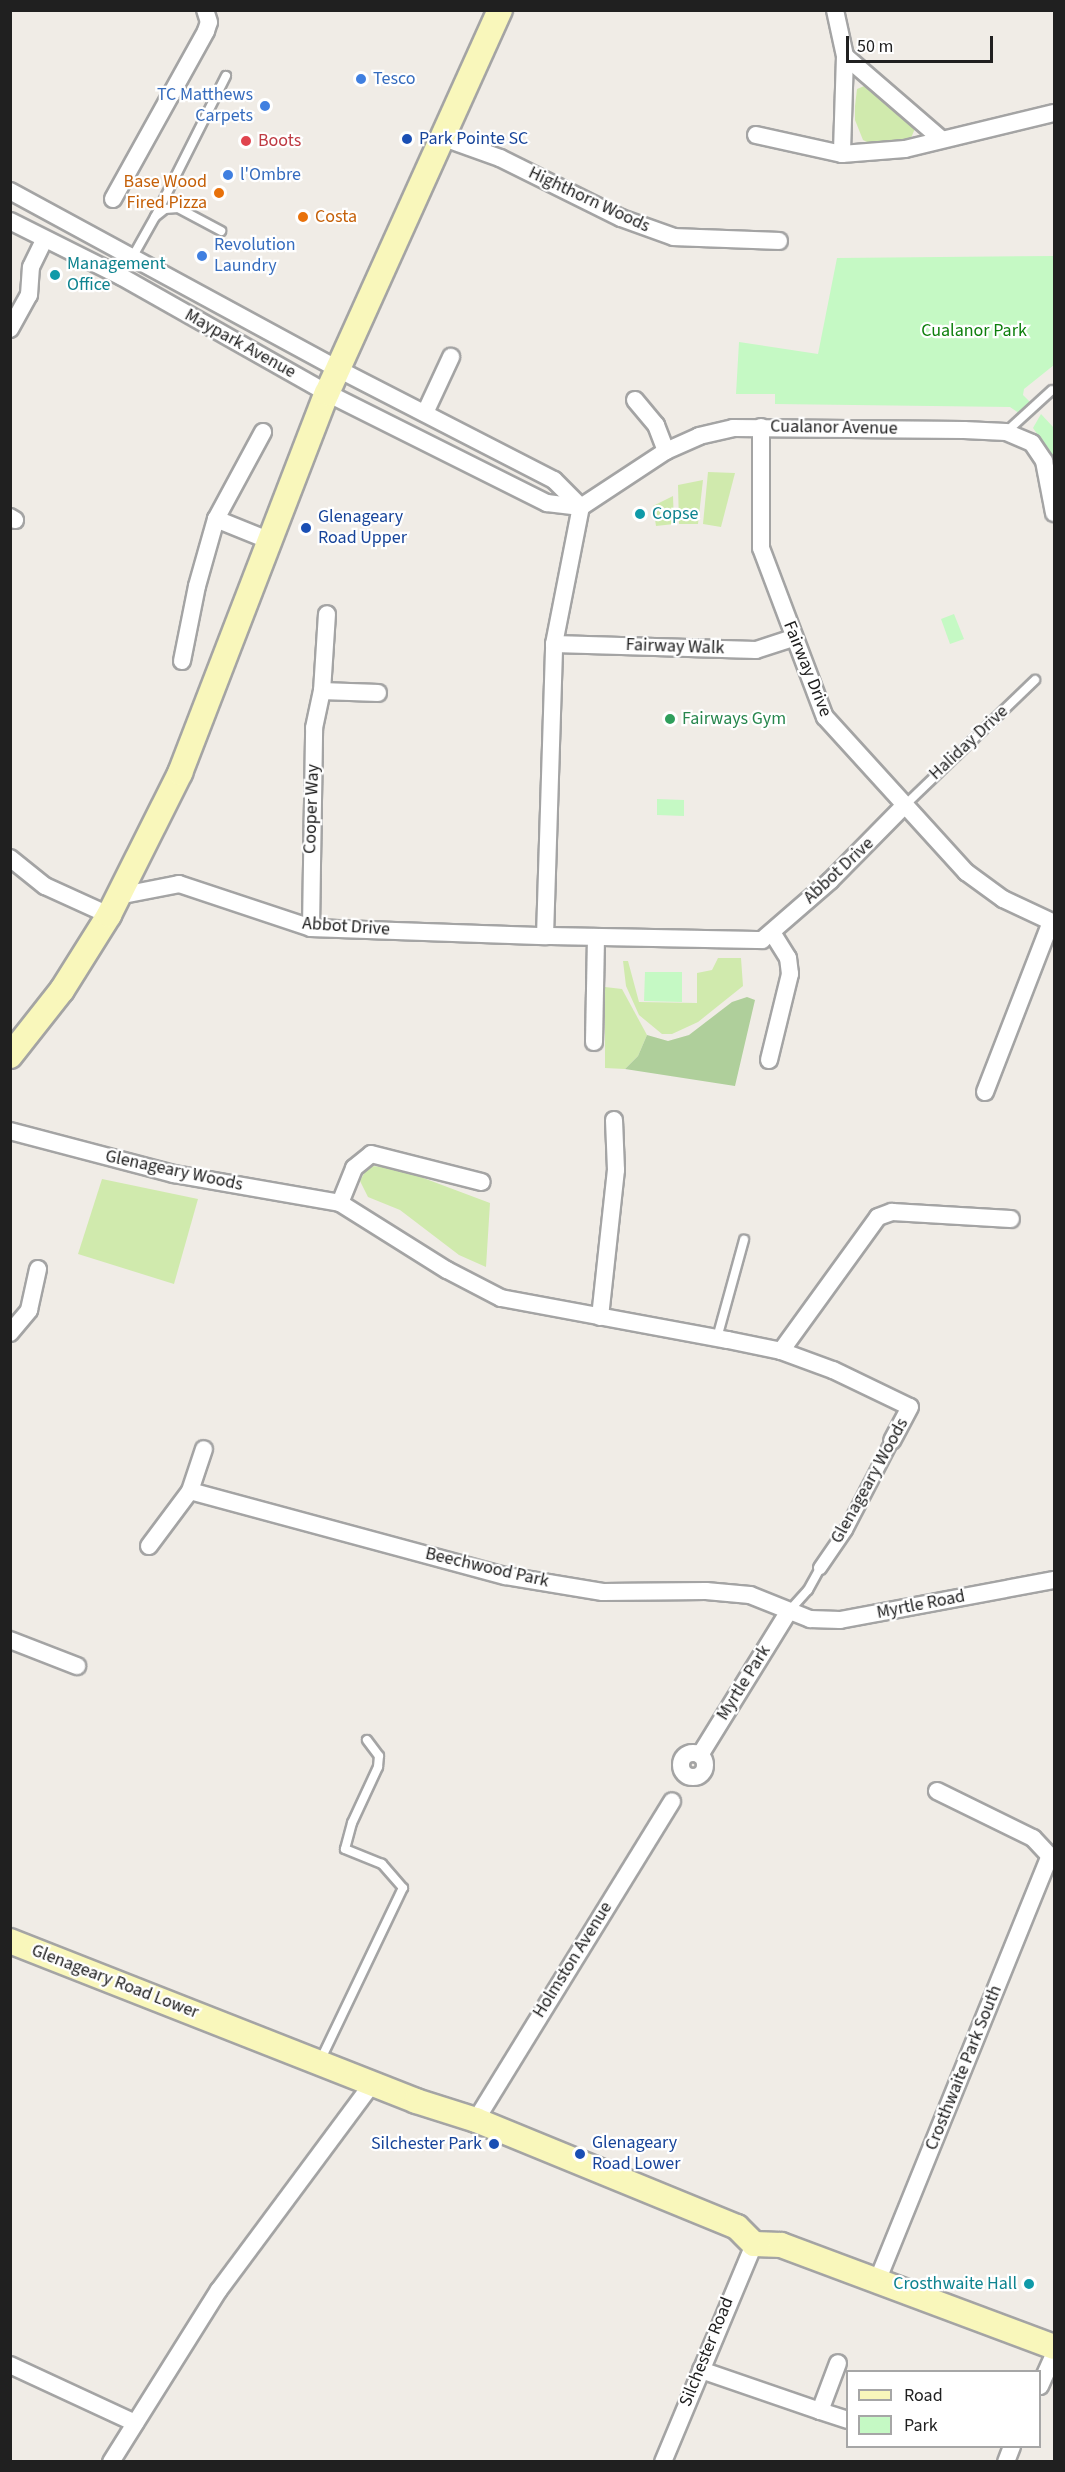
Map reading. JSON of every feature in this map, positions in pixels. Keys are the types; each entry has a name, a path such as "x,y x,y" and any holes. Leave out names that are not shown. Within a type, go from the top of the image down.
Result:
{"main road":[{"path":"10,1056 62,990 114,905 180,773 268,540 327,393 500,10"},
{"name":"Glenageary Road Lower","path":"10,1941 372,2084 476,2120 737,2227 754,2244"},
{"path":"754,2244 781,2245 878,2279 1054,2347"}],"street":[{"path":"113,199 206,31 209,22 205,10"},
{"path":"835,10 845,56 842,154"},
{"path":"845,56 941,139"},
{"path":"756,135 842,154 905,149 1054,114"},
{"name":"Highthorn Woods","path":"441,137 500,158 621,218 674,237 779,241"},
{"name":"Maypark Avenue","path":"10,191 338,369"},
{"name":"Maypark Avenue","path":"10,222 122,277 327,393"},
{"path":"10,329 29,295 31,267 44,240"},
{"path":"122,277 133,256"},
{"path":"425,412 451,357"},
{"path":"338,369 554,480 581,507"},
{"path":"327,393 547,502 581,507"},
{"path":"635,400 656,425 666,451"},
{"name":"Cualanor Avenue","path":"581,507 666,451 715,432 761,427 1006,432"},
{"name":"Fairway Drive","path":"761,427 760,540 794,638 825,717 904,806 979,884 1053,922 985,1092"},
{"path":"182,661 196,586 216,519 263,432"},
{"path":"1006,432 1024,437 1038,451 1054,513"},
{"path":"545,936 554,644 581,507"},
{"path":"216,519 268,540"},
{"name":"Cooper Way","path":"310,928 314,728 322,691 327,614"},
{"name":"Fairway Walk","path":"554,644 756,650 794,638"},
{"path":"322,691 378,693"},
{"name":"Abbot Drive","path":"114,905 179,884 214,894 274,919 310,928 748,941 773,934 904,806"},
{"path":"10,858 45,886 114,905"},
{"path":"769,1060 790,974 788,958 773,934"},
{"path":"594,1042 596,937"},
{"path":"600,1317 616,1170 614,1120"},
{"name":"Glenageary Woods","path":"10,1131 174,1174 340,1203 447,1270 501,1298 781,1352 833,1370 910,1407 846,1530 820,1568"},
{"path":"340,1203 354,1168 371,1154 482,1182"},
{"path":"781,1352 878,1217 892,1212 1011,1219"},
{"path":"10,1333 29,1310 38,1269"},
{"path":"149,1546 190,1491 204,1449"},
{"name":"Beechwood Park","path":"190,1491 506,1576 603,1592 706,1591 750,1595 789,1611"},
{"name":"Myrtle Road","path":"789,1611 810,1619 840,1620 1054,1580"},
{"name":"Myrtle Park","path":"700,1755 789,1611"},
{"path":"10,1640 77,1666"},
{"path":"937,1791 1033,1838 1052,1856"},
{"name":"Holmston Avenue","path":"476,2120 672,1801"},
{"name":"Crosthwaite Park South","path":"878,2279 1052,1856"},
{"path":"111,2462 219,2290 372,2084"},
{"name":"Silchester Road","path":"663,2462 754,2244"},
{"path":"1041,2383 1054,2355"},
{"path":"820,2411 838,2363"},
{"path":"10,2365 135,2423"},
{"path":"701,2370 846,2419"}],"lane":[{"path":"133,256 226,76"},
{"path":"154,217 165,209 178,208 221,231"},
{"path":"1006,432 1052,390"},
{"name":"Haliday Drive","path":"904,806 1035,680"},
{"path":"717,1338 744,1240"},
{"name":"Glenageary Woods","path":"789,1611 808,1590 820,1568"},
{"path":"319,2063 403,1888 382,1864 345,1849 352,1823 378,1767 379,1756 367,1740"}],"green space":[{"path":"869,84 916,126 911,138 871,144 863,140 855,120 855,106 857,89"},
{"name":"Cualanor Park","path":"1054,256 1054,365 1024,389 1023,395 1031,403 1020,414 1010,407 775,404 775,394 736,394 739,342 818,354 837,258"},
{"path":"1041,414 1054,428 1054,458 1033,428"},
{"path":"708,472 735,473 721,527 703,524"},
{"path":"703,480 698,524 679,524 678,485"},
{"path":"673,496 674,524 656,526 653,506"},
{"path":"954,614 964,639 950,644 941,619"},
{"path":"657,799 684,800 684,816 657,815"},
{"path":"718,958 741,958 743,986 698,1022 672,1034 662,1034 639,1015 626,986 623,961 628,961 639,1002 697,1003 697,973 712,970"},
{"path":"645,972 682,972 682,1002 644,1001"},
{"path":"605,987 622,989 647,1035 638,1056 625,1069 605,1068"},
{"path":"747,997 755,1000 735,1086 625,1069 638,1056 647,1035 668,1041 689,1035 732,1002"},
{"path":"368,1166 394,1167 490,1203 486,1267 459,1255 400,1210 368,1197 360,1181"},
{"path":"102,1179 198,1199 174,1284 78,1254"}],"place":[{"name":"Tesco","path":"361,79"},
{"name":"TC Matthews Carpets","path":"265,106"},
{"name":"Park Pointe SC","path":"407,139"},
{"name":"Boots","path":"246,141"},
{"name":"l'Ombre","path":"228,175"},
{"name":"Base Wood Fired Pizza","path":"219,193"},
{"name":"Costa","path":"303,217"},
{"name":"Revolution Laundry","path":"202,256"},
{"name":"Management Office","path":"55,275"},
{"name":"Copse","path":"640,514"},
{"name":"Glenageary Road Upper","path":"306,528"},
{"name":"Fairways Gym","path":"670,719"},
{"name":"Silchester Park","path":"494,2144"},
{"name":"Glenageary Road Lower","path":"580,2154"},
{"name":"Crosthwaite Hall","path":"1029,2284"}]}
